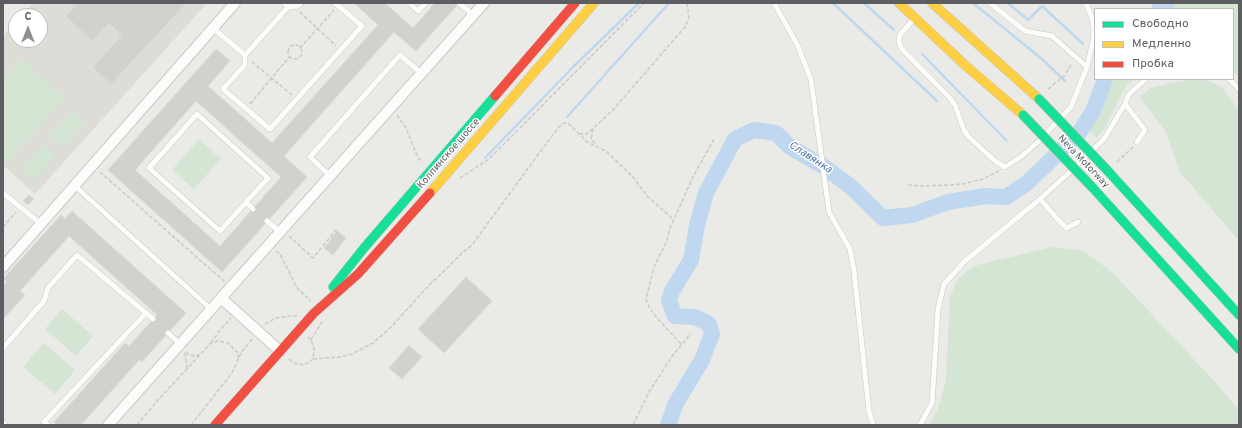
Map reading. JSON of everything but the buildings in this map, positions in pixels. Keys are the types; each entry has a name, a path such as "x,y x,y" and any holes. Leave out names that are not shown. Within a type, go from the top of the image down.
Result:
{"main road":[{"name":"Колпинское шоссе","path":"215,425 300,328 364,248 575,3"},
{"name":"Колпинское шоссе","path":"314,309 358,274 400,228 594,3"},
{"name":"Neva Motorway","path":"899,3 966,66 1022,115 1092,187 1239,349"},
{"name":"Neva Motorway","path":"932,3 1039,99 1107,170 1239,315"}],"street":[{"path":"3,267 235,3"},
{"path":"108,425 484,3"},
{"path":"221,298 280,351"}],"lane":[{"path":"301,3 298,6 286,5 245,55 245,65 224,89 270,129 362,26 336,4"},
{"path":"409,3 418,11 426,3"},
{"path":"459,3 473,15"},
{"path":"774,3 798,46 811,80 829,212 850,249 854,271 869,411 873,425"},
{"path":"990,3 1025,31 1052,36 1087,68"},
{"path":"915,18 900,35 899,41 901,48 950,98 955,105 964,130 969,137 995,161 1005,167 1022,156 1040,140 1071,107 1087,68 1094,31 1092,18 1086,3"},
{"path":"213,28 245,55"},
{"path":"330,176 310,157 400,55 421,73"},
{"path":"920,425 932,403 938,309 944,284 965,261 1040,199 1104,139 1125,104 1129,94 1145,80"},
{"path":"1230,80 1239,89"},
{"path":"1125,104 1145,130 1137,142"},
{"path":"197,114 268,178 246,202 220,231 149,168 197,114"},
{"path":"75,186 212,309"},
{"path":"3,193 41,224"},
{"path":"1040,199 1066,228 1078,222"},
{"path":"246,202 253,209"},
{"path":"267,221 281,231"},
{"path":"3,348 44,302 48,288 77,255 153,319"},
{"path":"48,425 44,422 146,313"},
{"path":"168,333 180,344"}],"path":[{"path":"460,178 488,159 644,3"},
{"path":"579,134 587,134 628,94 685,27 689,18 687,3"},
{"path":"300,48 336,4"},
{"path":"294,6 341,50"},
{"path":"293,45 300,48 302,50 301,56 297,59 292,58 288,54 289,49 293,45"},
{"path":"245,55 297,99"},
{"path":"246,108 290,56"},
{"path":"1046,91 1064,76 1076,58"},
{"path":"392,106 406,128 418,158 425,164"},
{"path":"280,351 293,363 304,365 314,359 339,357 352,354 373,343 391,327 431,282 472,245 559,127 564,124 567,124 587,142 606,151 633,177 647,196 674,220"},
{"path":"593,128 591,139 597,147"},
{"path":"681,344 656,318 646,299 654,267 666,243 670,228 693,177 714,138"},
{"path":"1117,161 1131,149"},
{"path":"908,185 943,186 963,184 983,180 1005,167"},
{"path":"96,169 228,285"},
{"path":"3,227 20,208"},
{"path":"281,231 314,258 336,230"},
{"path":"268,245 280,254 297,288 314,309"},
{"path":"137,425 211,343 220,330 237,313"},
{"path":"191,425 232,373 241,353 266,323 276,318 303,316"},
{"path":"311,340 322,322"},
{"path":"300,328 311,340 314,349 314,359"},
{"path":"633,425 649,392 672,355 691,333"},
{"path":"211,343 228,343 238,353 239,359"},
{"path":"187,370 184,350 188,354 194,356 200,355"}],"shaded area":[{"path":"33,3 207,3 35,194 3,165 3,36 8,31 8,48 48,48 48,8 28,8"}],"green space":[{"path":"1174,3 1239,3 1239,77 1234,72 1234,8 1169,8"},
{"path":"21,59 65,98 6,163 3,160 3,79"},
{"path":"1111,80 1134,80 1126,86 1104,129 1097,138 1085,127 1095,113"},
{"path":"1188,80 1206,80 1222,87 1239,111 1239,241 1180,172 1165,130 1139,97 1151,88"},
{"path":"73,111 85,121 62,147 50,136"},
{"path":"199,139 221,159 194,189 172,170"},
{"path":"43,145 55,155 33,181 21,170"},
{"path":"1052,247 1082,250 1112,272 1218,385 1239,410 1239,425 930,425 939,406 946,380 950,297 957,280 973,266"},
{"path":"62,309 93,336 76,356 45,329"},
{"path":"44,343 75,370 55,394 23,367"}],"waterway":[{"path":"485,158 574,66 639,3"},
{"path":"567,117 669,3"},
{"path":"833,3 937,101"},
{"path":"864,3 894,30"},
{"path":"973,3 1042,59 1065,81"},
{"path":"1008,3 1028,20 1042,6 1083,44"},
{"name":"Славянка","path":"1160,8 1166,3"},
{"path":"922,54 1006,140"},
{"name":"Славянка","path":"668,425 676,403 702,360 712,334 709,324 695,317 675,316 669,301 672,291 691,260 697,225 706,193 735,139 754,130 776,133 790,147 823,166 850,186 883,218 912,215 948,202 986,196 1006,197 1027,183 1079,133 1093,111 1105,80"}],"traffic: fast":[{"path":"333,287 364,248 495,96"},
{"path":"1039,99 1107,170"},
{"path":"1023,115 1092,187"},
{"path":"1107,170 1239,315"},
{"path":"1092,187 1239,349"}],"traffic: slow":[{"path":"430,193 594,3"},
{"path":"899,3 966,66 1023,115"},
{"path":"932,3 1039,99"}],"traffic: jam":[{"path":"495,96 575,3"},
{"path":"215,425 314,313 358,274 430,193"}]}
